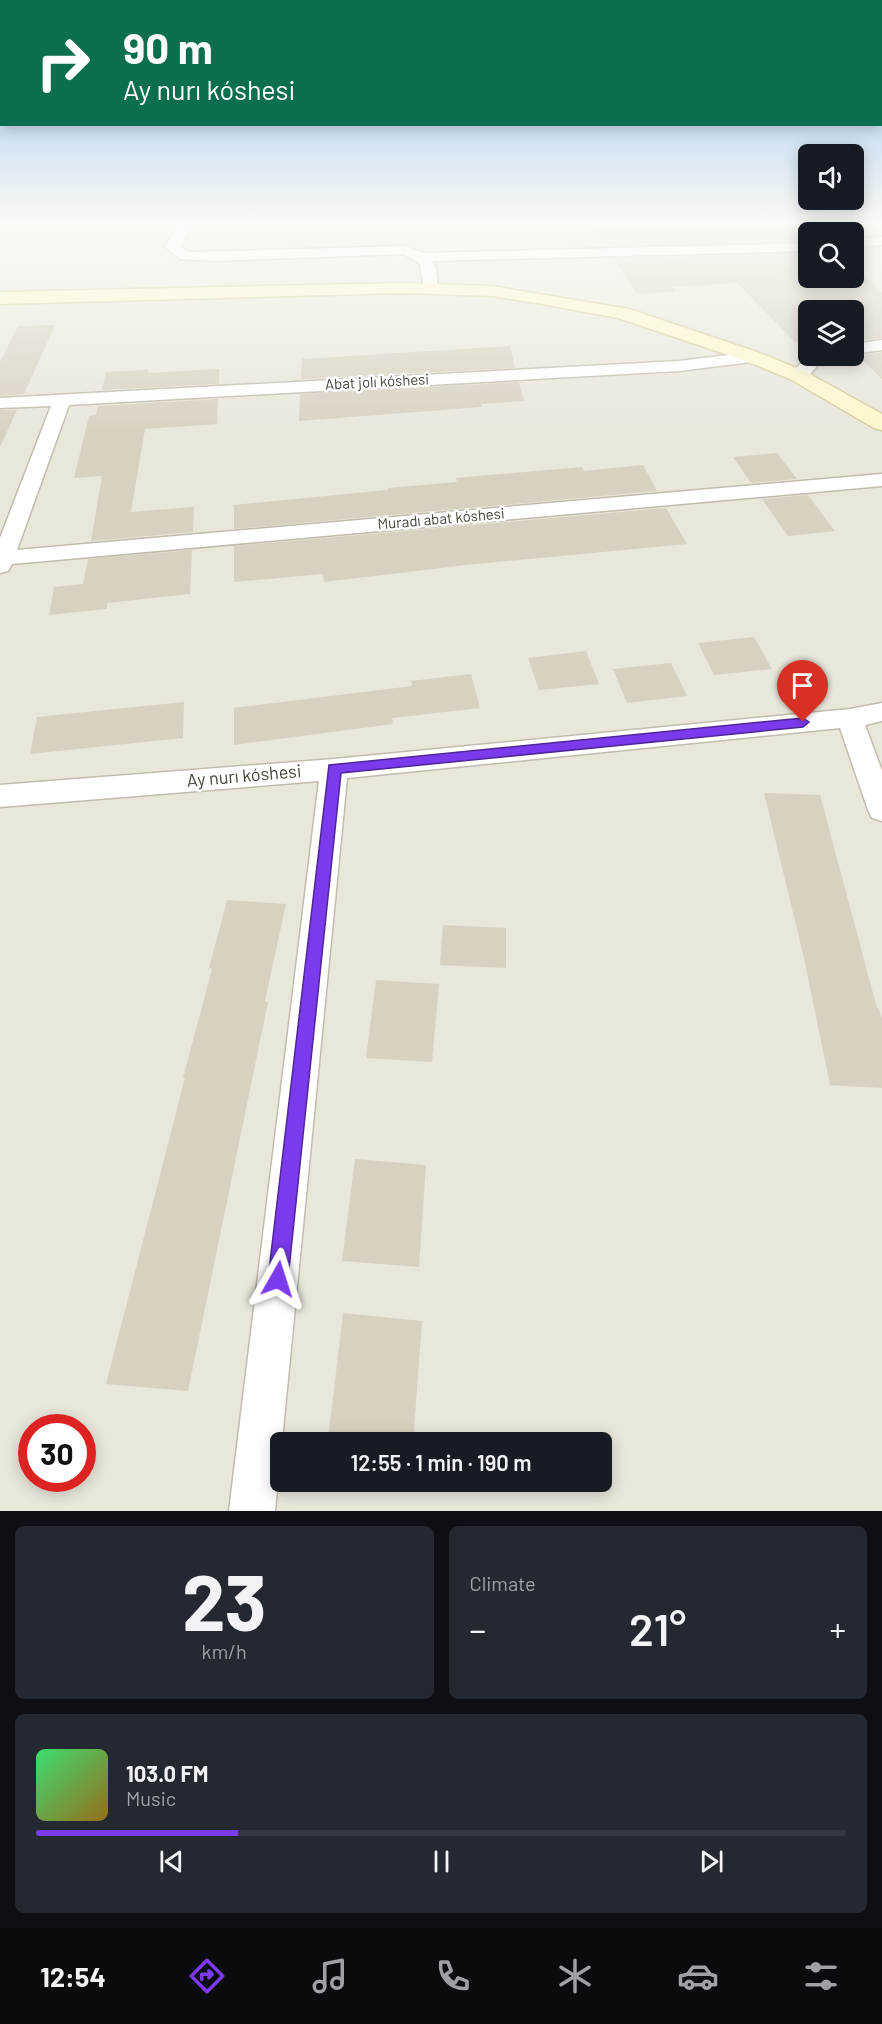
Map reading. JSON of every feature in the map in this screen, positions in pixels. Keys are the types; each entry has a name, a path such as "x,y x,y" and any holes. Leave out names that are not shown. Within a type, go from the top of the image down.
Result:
{"main road":[{"path":"0,298 71,296"},
{"path":"522,296 622,314 753,357 799,376 882,423"}],"street":[{"path":"864,348 882,345"},
{"name":"Abat jolı kóshesi","path":"0,403 679,366 753,357"},
{"path":"799,376 808,366"},
{"path":"1,560 62,400"},
{"name":"Muradı abat kóshesi","path":"1,560 882,480"},
{"name":"Ay nurı kóshesi","path":"0,796 334,769 850,718 882,712"},
{"path":"850,718 882,810"},
{"path":"252,1511 334,769"}],"shaded area":[{"path":"0,296 882,296 882,1511 0,1511"}],"building":[{"path":"749,296 882,296 882,338 864,341 864,300 798,300 798,342 795,342"},
{"path":"55,325 24,394 0,396 0,362 18,326"},
{"path":"510,346 515,368 301,379 302,359"},
{"path":"882,352 882,379 864,362 864,355"},
{"path":"219,369 219,384 102,390 106,372 148,370 148,373"},
{"path":"519,382 524,401 481,404 482,407 299,421 300,394"},
{"path":"218,399 217,424 145,429 131,512 194,507 193,532 91,541 102,476 74,478 89,416 96,415 98,406"},
{"path":"0,410 17,410 0,447"},
{"path":"777,453 797,479 751,483 733,457"},
{"path":"643,465 657,491 234,529 234,505 457,482 456,478 582,467 584,471"},
{"path":"808,495 835,531 788,536 762,499"},
{"path":"666,508 687,544 466,565 324,582 323,574 234,582 234,546"},
{"path":"192,550 190,594 107,603 107,609 49,615 54,587 83,584 88,559"},
{"path":"754,637 772,669 714,675 698,643"},
{"path":"586,651 599,684 539,690 528,658"},
{"path":"671,663 687,696 627,703 613,669"},
{"path":"471,674 480,708 392,718 393,724 234,745 234,708 412,686 411,681"},
{"path":"184,702 183,738 30,754 37,717"},
{"path":"764,793 820,795 877,1008 879,1008 882,1019 882,1088 830,1085 804,958"},
{"path":"227,900 286,904 188,1391 106,1384 185,1078 183,1078 212,969 209,968"},
{"path":"443,925 506,928 506,968 440,965"},
{"path":"376,980 439,984 432,1062 366,1058"},
{"path":"355,1159 426,1165 419,1267 342,1261"},
{"path":"343,1313 422,1321 414,1432 329,1432"}],"route":[{"path":"278,1279 334,769 803,722"}]}
